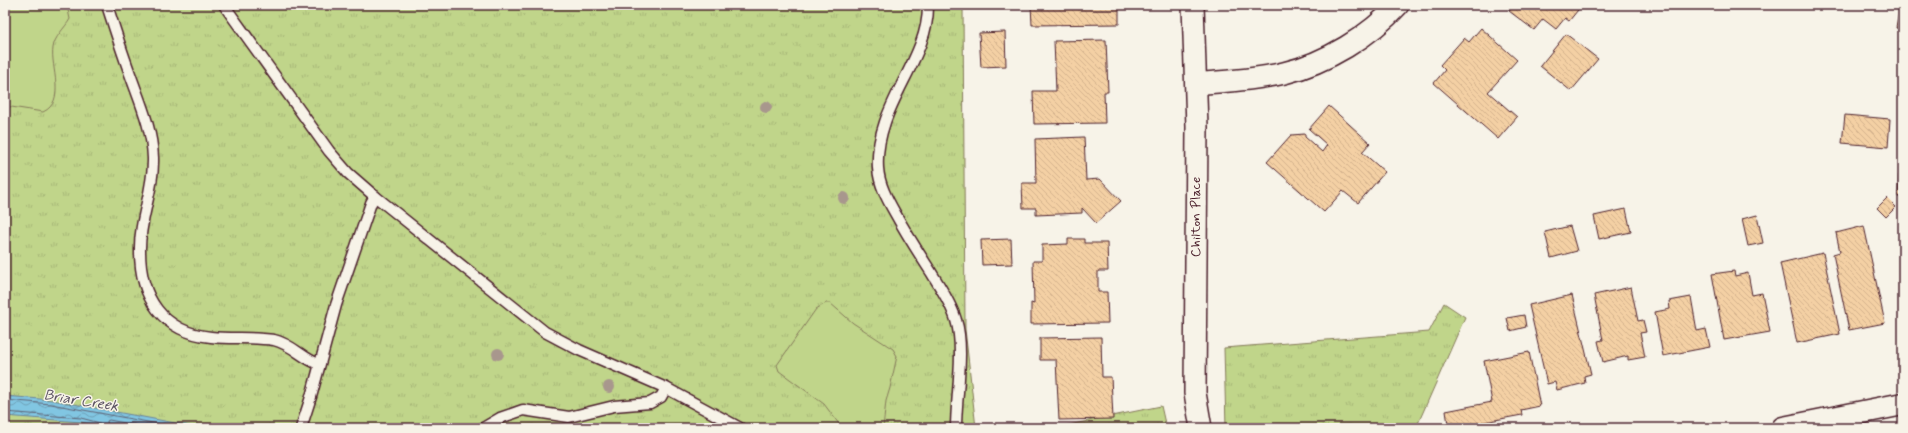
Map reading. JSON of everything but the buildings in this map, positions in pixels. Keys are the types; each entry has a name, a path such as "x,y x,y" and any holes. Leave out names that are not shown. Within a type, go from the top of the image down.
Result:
{"street":[{"name":"Chilton Place","path":"1193,5 1196,84 1195,393 1201,428"},
{"path":"1196,84 1264,77 1286,73 1306,66 1329,55 1365,34 1383,20 1398,5"},
{"path":"1783,428 1903,404"}],"lane":[{"path":"107,5 151,135 152,184 141,230 140,251 144,287 152,304 173,323 195,334 212,337 275,341 288,345 310,360 319,364"},
{"path":"224,5 332,155 348,173 375,196 545,332 584,353 666,388 740,428"},
{"path":"928,5 924,32 882,130 878,167 880,178 892,208 943,291 952,308 959,328 960,348 956,428"},
{"path":"301,428 336,305 375,196"},
{"path":"483,428 500,418 523,410 570,417 610,407 650,403 661,397 666,388"}],"green space":[{"path":"5,5 963,5 965,329 976,428 5,428"},
{"path":"5,5 65,5 68,10 70,19 58,36 53,48 56,92 50,107 43,112 5,106"},
{"path":"826,303 830,303 853,323 893,349 897,356 886,401 883,428 842,428 824,404 779,371 777,365 816,309"},
{"path":"1444,303 1465,317 1416,428 1226,428 1224,348 1429,332"},
{"path":"1161,406 1166,428 1054,428"}],"water":[{"path":"5,396 52,400 202,428 106,428 81,422 5,416"}],"water label":[{"name":"Briar Creek","path":"81,401"}]}
